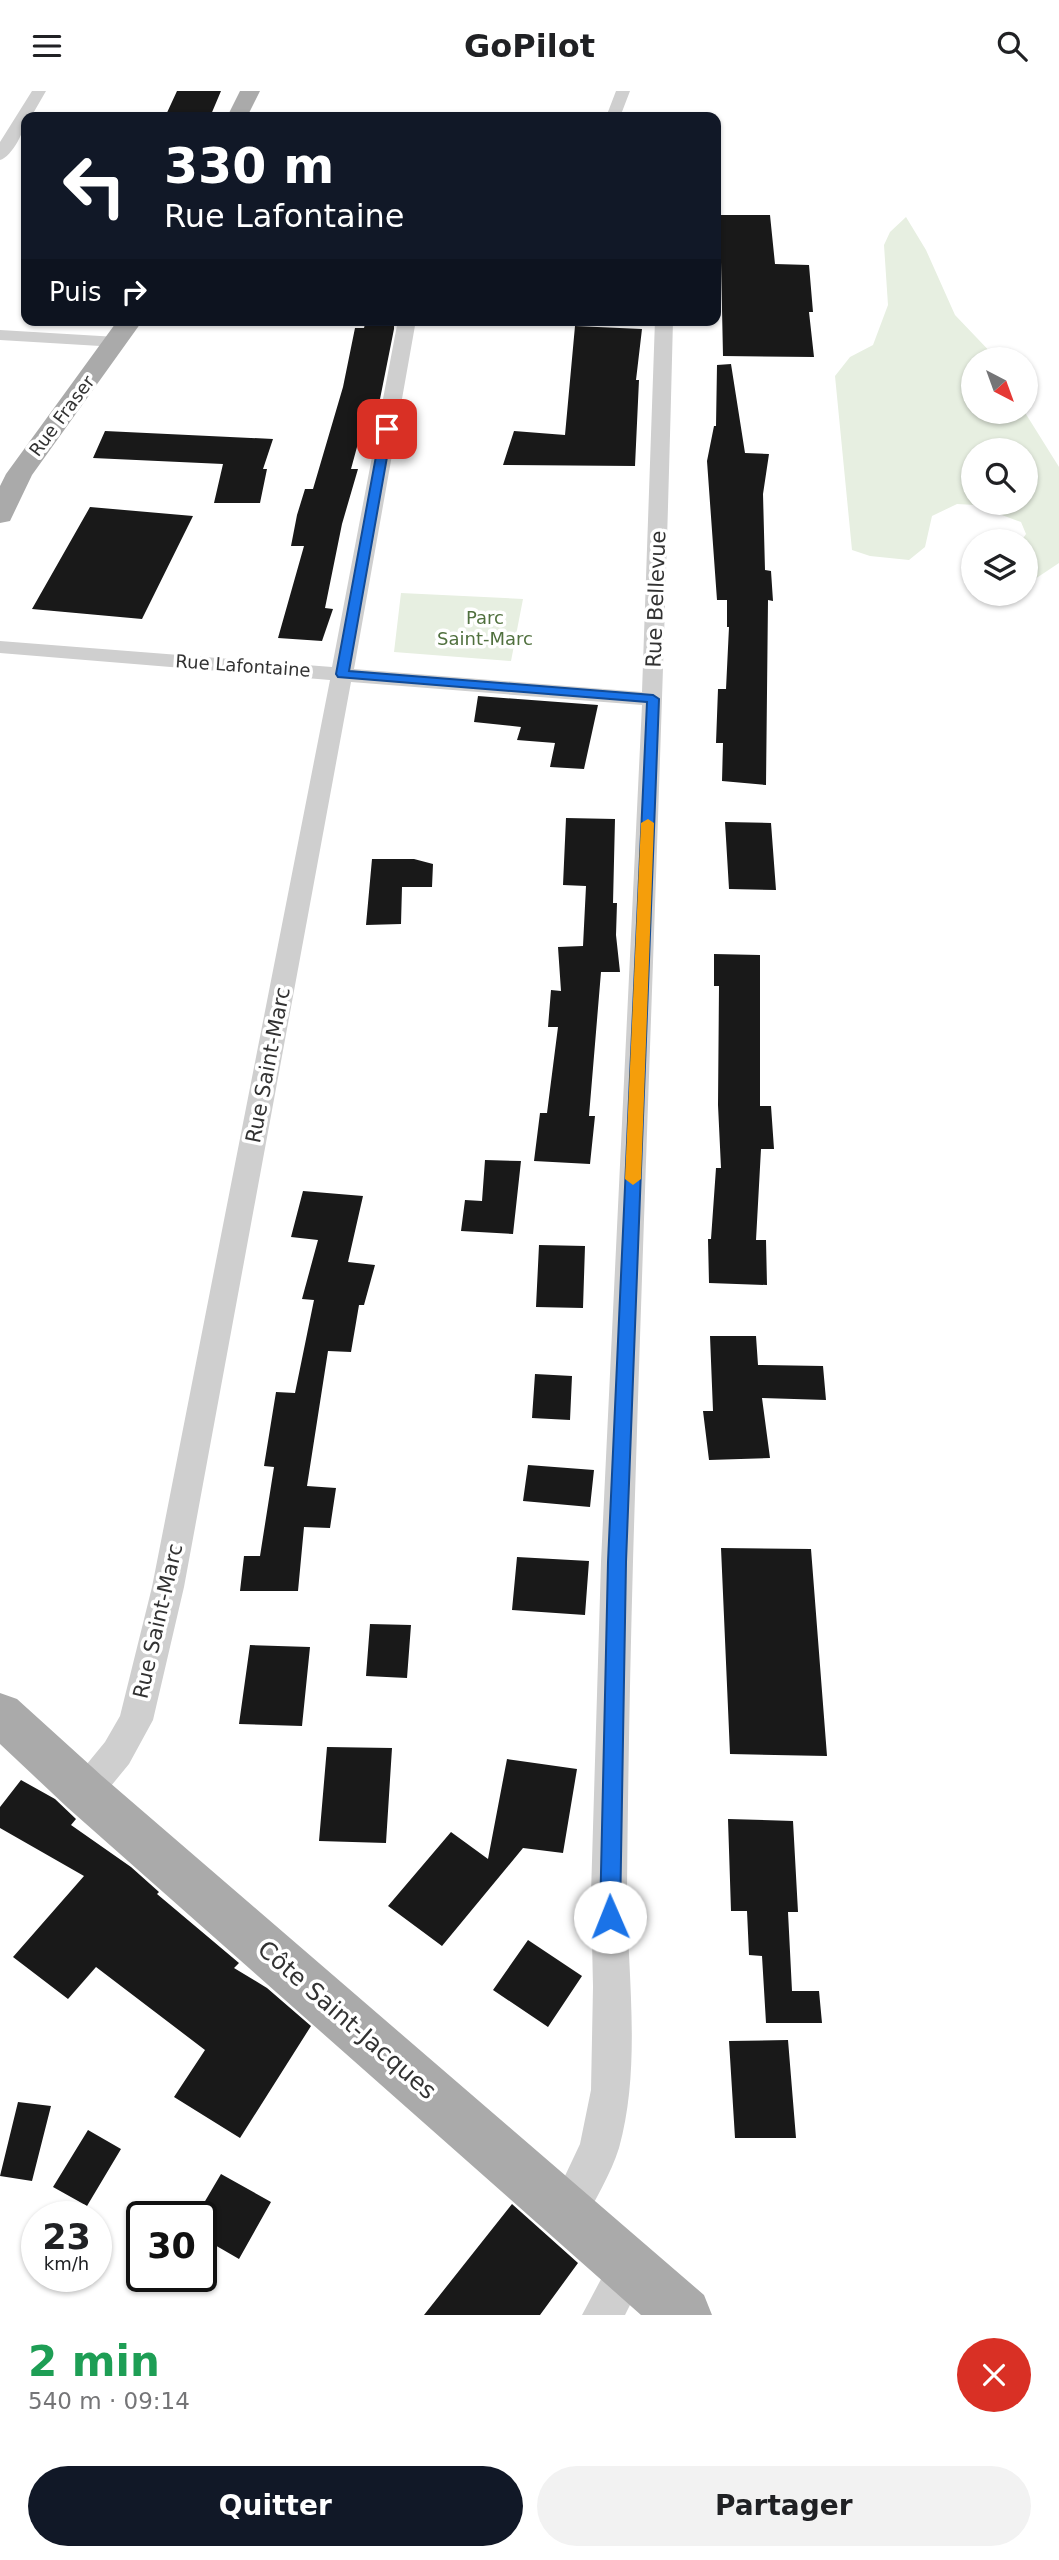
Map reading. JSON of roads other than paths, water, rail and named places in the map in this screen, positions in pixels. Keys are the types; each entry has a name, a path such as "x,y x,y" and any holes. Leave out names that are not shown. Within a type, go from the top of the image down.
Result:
{"main road":[{"path":"240,112 250,91"},
{"name":"Rue Fraser","path":"0,515 19,474 127,326"},
{"name":"Côte Saint-Jacques","path":"3,1719 684,2315"}],"street":[{"path":"26,112 39,91"},
{"path":"615,112 623,91"},
{"path":"0,155 21,121"},
{"name":"Rue Saint-Marc","path":"85,1792 117,1753 136,1720 168,1587 406,326"},
{"name":"Rue Bellevue","path":"568,2212 599,2148 610,2090 612,1987 609,1894 617,1562 653,699 664,326"},
{"path":"0,335 117,342"},
{"name":"Rue Lafontaine","path":"0,647 653,699"},
{"path":"603,2315 630,2265"}],"park label":[{"name":"Parc Saint-Marc","path":"485,628"}]}
